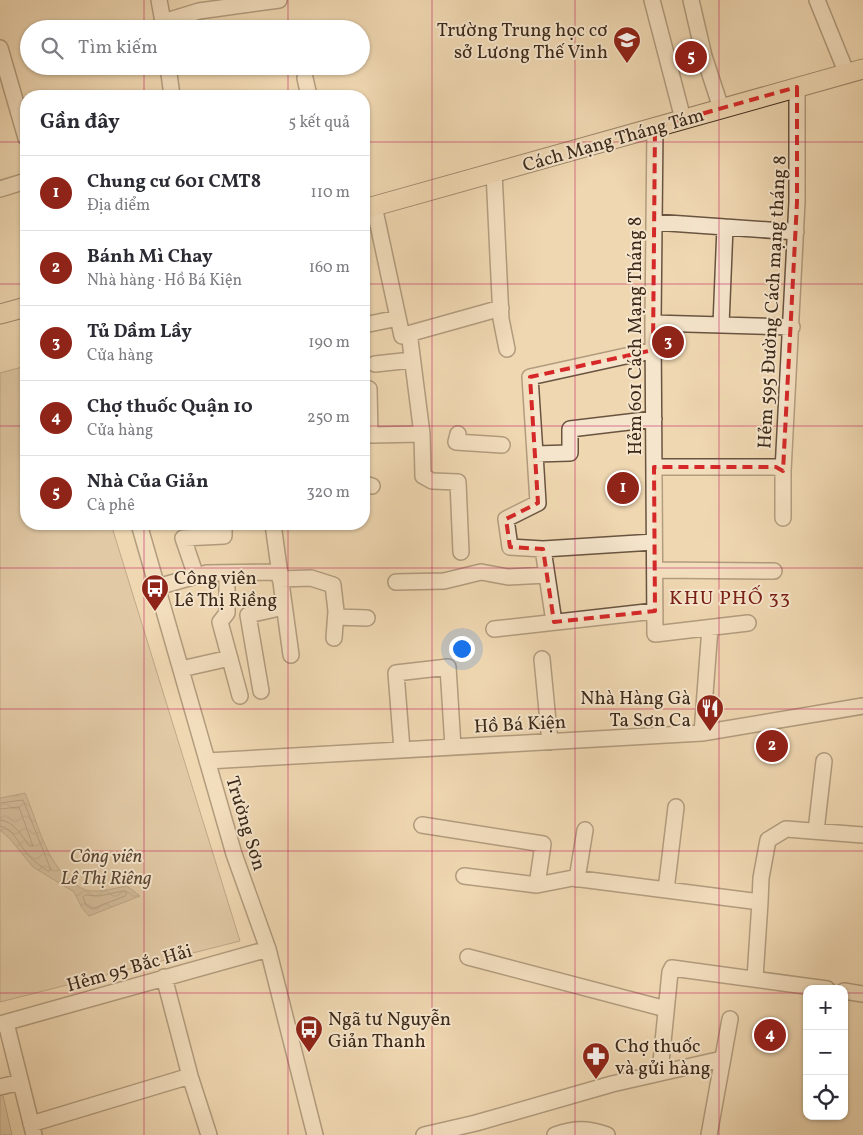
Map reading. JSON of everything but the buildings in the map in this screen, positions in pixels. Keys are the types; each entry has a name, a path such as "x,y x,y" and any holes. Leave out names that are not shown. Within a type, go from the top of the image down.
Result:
{"main road":[{"name":"Cách Mạng Tháng Tám","path":"370,208 855,71"},
{"path":"1,310 20,298"},
{"path":"1,310 20,308"},
{"path":"1,310 20,315"}],"street":[{"path":"159,0 163,20"},
{"path":"176,20 199,11 279,0"},
{"path":"652,0 683,119"},
{"path":"691,0 704,56 721,108"},
{"path":"817,0 855,71"},
{"path":"0,48 20,117"},
{"path":"169,75 171,90"},
{"path":"305,78 308,90"},
{"name":"Hẻm 595 Đường Cách mạng tháng 8","path":"783,518 782,471 792,327 796,232 797,87"},
{"name":"Hẻm 601 Cách Mạng Tháng 8","path":"655,127 653,323 655,634 710,628"},
{"path":"494,172 501,308 507,349"},
{"path":"0,189 20,183"},
{"path":"370,212 402,336 501,308"},
{"path":"654,222 796,232"},
{"path":"721,325 725,227"},
{"path":"370,324 398,318"},
{"name":"Hẻm 595 Đường Cách mạng tháng 8","path":"653,323 792,327"},
{"path":"408,334 422,434 423,476 432,481 458,482 461,552"},
{"path":"653,350 530,377 538,503 506,520 510,547 543,549 654,542"},
{"path":"375,364 412,360"},
{"path":"535,454 570,454 570,429 654,419"},
{"path":"370,435 422,434"},
{"path":"458,434 456,442 502,445"},
{"path":"654,467 776,467 782,471"},
{"name":"Trường Sơn","path":"141,530 234,854 268,949 315,1135"},
{"path":"196,576 183,538 224,536 224,530"},
{"path":"274,530 291,655"},
{"path":"543,549 554,622"},
{"path":"655,570 774,571"},
{"path":"396,582 444,581 481,572 508,577 547,575"},
{"path":"157,586 207,573 311,578 333,585 336,617 334,638"},
{"path":"227,573 227,613 220,622 240,696"},
{"path":"261,690 248,615 284,607"},
{"path":"494,629 655,611"},
{"path":"336,617 350,619 367,618"},
{"path":"702,733 710,628 748,623"},
{"path":"181,669 230,658"},
{"path":"542,659 550,742"},
{"path":"402,750 396,674 448,667 453,747"},
{"name":"Hồ Bá Kiện","path":"208,760 702,733 863,706"},
{"path":"816,832 824,761"},
{"path":"666,890 676,808"},
{"path":"422,825 543,844 537,886"},
{"path":"755,978 761,878 768,840 786,829 863,835"},
{"path":"577,878 585,830"},
{"path":"464,876 537,886 577,878 760,902"},
{"name":"Hẻm 95 Bắc Hải","path":"3,1024 268,949"},
{"path":"468,957 666,1009"},
{"path":"660,1072 670,972 672,968 803,985"},
{"path":"164,977 190,1076 209,1135"},
{"path":"848,992 863,994"},
{"path":"710,1135 730,1019"},
{"path":"3,1024 21,1082 33,1130 190,1076"},
{"path":"424,1135 473,1129 660,1072 722,1059"},
{"path":"0,1087 21,1082"},
{"path":"555,1135 569,1130 588,1129 607,1135"}],"highlighted area":[{"path":"797,87 797,202 783,471 776,467 654,467 655,611 554,622 543,549 510,547 506,519 538,503 530,377 653,350 655,127"}],"green space":[{"name":"Công viên Lê Thị Riêng","path":"20,368 20,530 113,530 240,941 0,1002 0,373"},
{"path":"0,1095 3,1096 12,1135 0,1135"}],"water":[{"path":"25,793 52,858 69,880 81,888 91,891 127,886 140,896 89,916 82,908 74,892 33,867 0,830 0,798"}],"place":[{"name":"Nhà Của Giản","path":"691,57"},
{"name":"Trường Trung học cơ sở Lương Thế Vinh","path":"627,64"},
{"name":"Tủ Dầm Lầy","path":"668,342"},
{"name":"Chung cư 601 CMT8","path":"623,488"},
{"name":"Công viên Lê Thị Riềng","path":"155,612"},
{"name":"Nhà Hàng Gà Ta Sơn Ca","path":"710,732"},
{"name":"Bánh Mì Chay","path":"772,746"},
{"name":"Chợ thuốc Quận 10","path":"770,1035"},
{"name":"Ngã tư Nguyễn Giản Thanh","path":"309,1053"},
{"name":"Chợ thuốc và gửi hàng","path":"596,1080"}],"district":[{"name":"KHU PHỐ 33","path":"730,597"}]}
